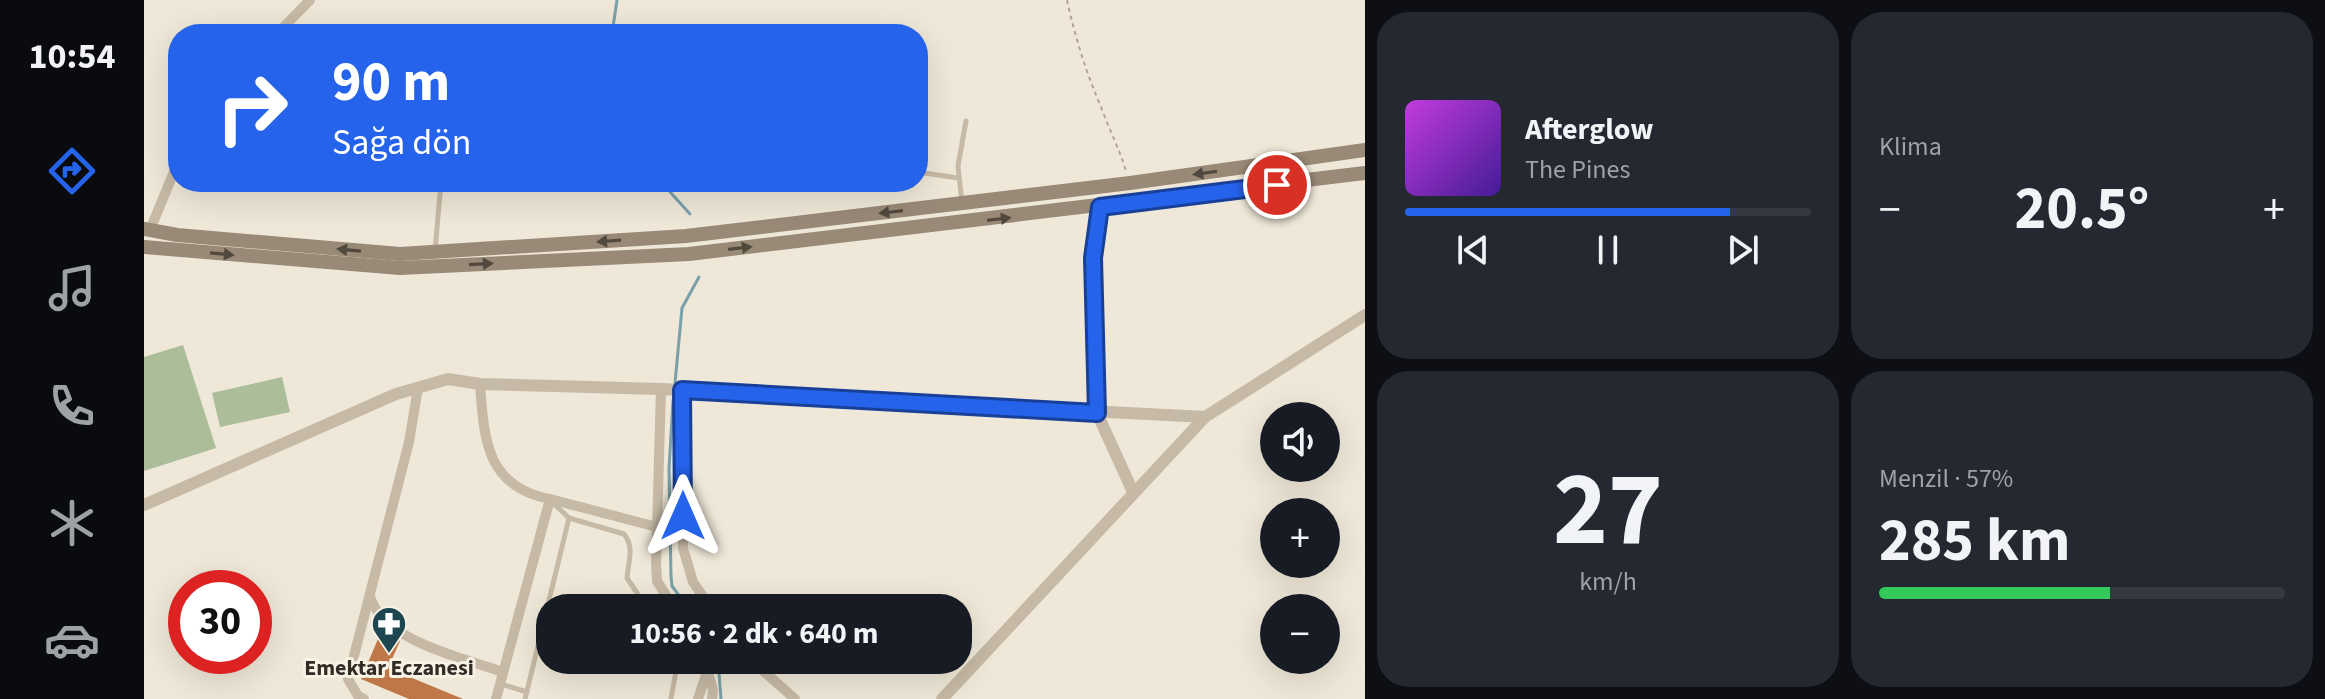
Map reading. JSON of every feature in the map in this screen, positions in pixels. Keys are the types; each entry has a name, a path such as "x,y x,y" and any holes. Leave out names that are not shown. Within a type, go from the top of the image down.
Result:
{"main road":[{"path":"147,229 177,235 400,254 686,236 1130,183 1365,150"},
{"path":"144,247 400,268 689,254 1365,173"}],"street":[{"path":"287,24 310,0"},
{"path":"147,229 168,184"},
{"path":"1100,207 1093,258 1097,413 1133,492"},
{"path":"942,699 1205,417 1365,315"},
{"path":"144,505 396,394 448,379 480,384 661,389 1205,417"},
{"path":"480,384 483,421 492,457 500,473 529,495 657,527"},
{"path":"364,699 358,696 348,679 409,442 418,388"},
{"path":"661,389 657,581 665,594"},
{"path":"682,390 683,548 693,582 701,594"},
{"path":"496,699 550,499"},
{"path":"369,594 373,609 380,617 409,638 503,672"},
{"path":"698,699 706,674"},
{"path":"708,674 713,690 712,699"},
{"path":"767,674 795,699"}],"lane":[{"path":"962,203 958,166 966,121"},
{"path":"928,174 958,178"},
{"path":"435,252 440,192"},
{"path":"550,499 569,518 624,534 632,551 627,578 638,594"},
{"path":"500,684 526,695 569,518"},
{"path":"671,699 675,674"}],"path":[{"path":"1067,0 1077,42 1130,183"}],"green space":[{"path":"183,345 216,448 144,471 144,357"},
{"path":"282,377 290,412 220,427 212,393"}],"building":[{"path":"381,632 400,641 388,668 463,699 409,699 361,679"}],"waterway":[{"path":"613,24 617,0"},
{"path":"670,192 690,214"},
{"path":"675,383 682,308 699,277"},
{"path":"673,400 669,469 671,576 672,586 678,594"},
{"path":"719,674 721,699"}],"place":[{"name":"Emektar Eczanesi","path":"389,655"}],"route":[{"path":"683,516 682,390 1097,413 1093,258 1100,207 1277,185"}]}
